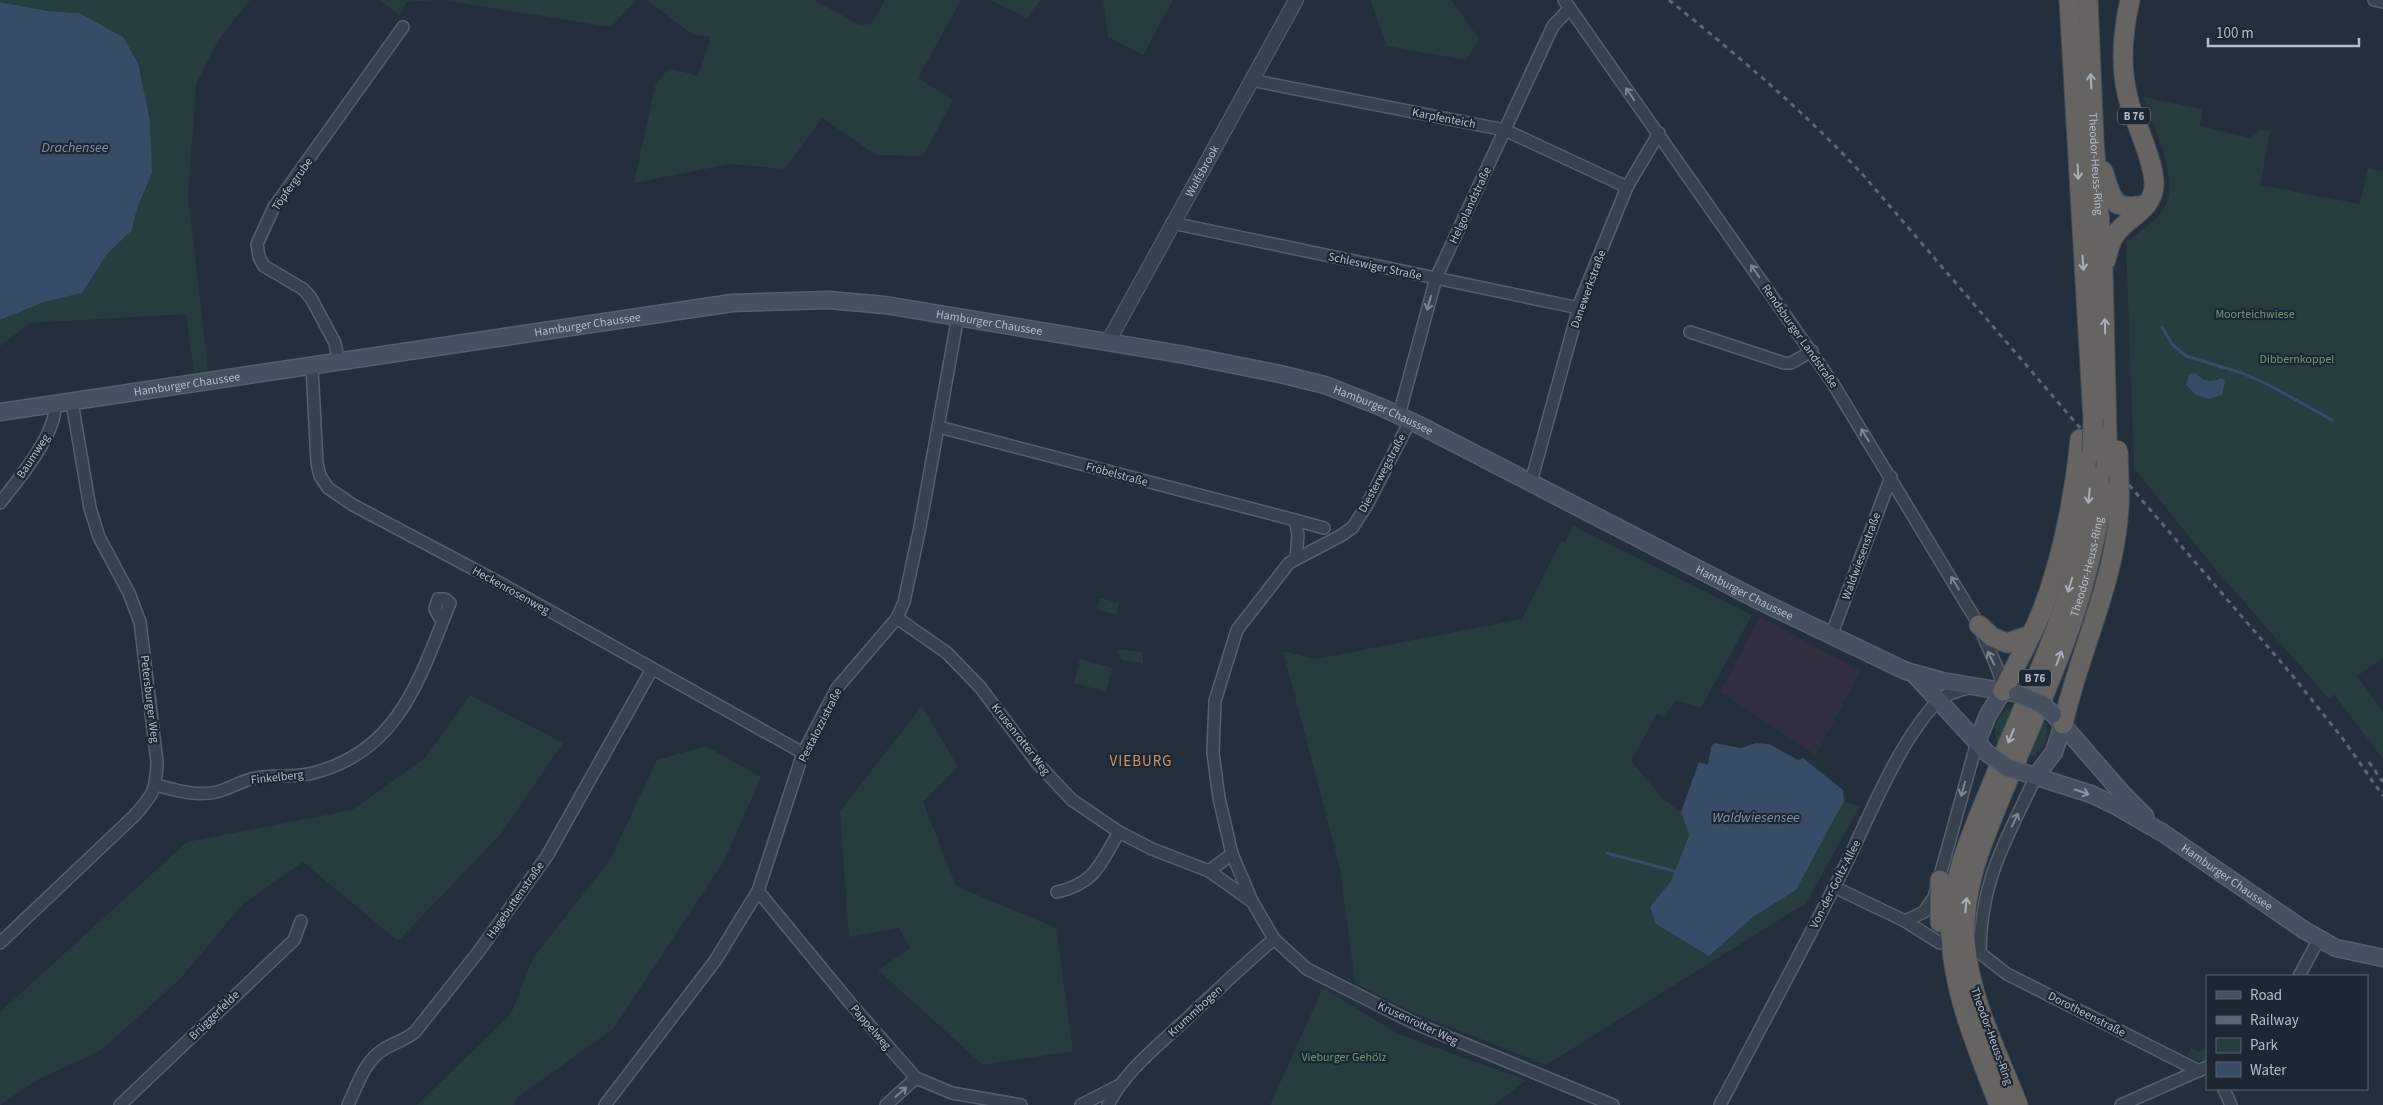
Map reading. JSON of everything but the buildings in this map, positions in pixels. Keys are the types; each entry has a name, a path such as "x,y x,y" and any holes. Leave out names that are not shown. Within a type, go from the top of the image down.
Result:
{"highway":[{"name":"B 76","path":"2055,0 2071,44"},
{"name":"Theodor-Heuss-Ring","path":"1998,1103 1966,1012 1955,971 1951,934 1953,899 1963,857 2054,633 2070,586 2087,512 2086,446 2089,358 2069,0"},
{"name":"Theodor-Heuss-Ring","path":"2018,1105 1974,992 1967,954 1965,916 1971,878 1993,816 2072,625 2094,547 2106,467 2112,443 2106,375 2103,271 2094,139 2088,0"},
{"name":"B 76","path":"2103,271 2114,235 2146,205 2153,193 2154,179 2130,103 2124,73 2123,41 2130,0"},
{"path":"2094,139 2113,200 2122,206 2146,205"},
{"path":"2058,719 2069,700 2109,572 2119,517 2119,483 2112,443"},
{"path":"2010,692 2048,594 2067,528 2086,446"},
{"path":"1979,625 1992,637 2007,643 2015,642 2031,634"},
{"path":"1940,880 1940,944 1950,994 1965,1040 1998,1103"},
{"path":"1980,953 1983,988 1994,1046"}],"main road":[{"name":"Hamburger Chaussee","path":"0,412 576,328 653,313 732,303 828,300 885,305 958,316 1304,379 1358,397 1404,418 1831,636 1915,675 1973,687 2010,692 2042,704 2058,719 2122,794 2163,833"},
{"name":"Hamburger Chaussee","path":"1915,675 1982,747 2008,768 2031,774 2107,802 2163,833 2319,939 2336,948 2383,958"},
{"path":"1982,747 1988,715 2010,692"},
{"path":"2031,774 2054,752 2058,719"},
{"name":"Hamburger Chaussee","path":"2291,919 2305,922 2324,932 2340,942 2347,950"}],"street":[{"name":"Wulfsbrook","path":"1108,342 1296,0"},
{"path":"2374,0 2383,2"},
{"name":"Helgolandstraße","path":"1404,418 1436,278 1553,26 1567,4"},
{"name":"Rendsburger Landstraße","path":"1567,4 1812,351 1979,625 1991,657 2010,692"},
{"name":"Töpfergrube","path":"339,363 335,343 311,298 302,288 264,266 259,257 258,244 274,207 403,27"},
{"name":"Karpfenteich","path":"1252,78 1261,82 1505,130 1627,187"},
{"name":"Danewerkstraße","path":"1531,482 1579,308 1627,187 1658,133"},
{"name":"Schleswiger Straße","path":"1172,224 1579,308"},
{"name":"Pestalozzistraße","path":"605,1105 716,961 758,891 803,753 837,688 897,618 904,602 918,536 958,316"},
{"path":"1690,332 1784,363 1791,363 1812,351"},
{"name":"Heckenrosenweg","path":"312,367 317,463 320,476 328,488 353,505 500,583 803,753"},
{"name":"Petersburger Weg","path":"72,402 90,508 99,537 129,593 140,622 157,762 156,785"},
{"name":"Baumweg","path":"0,504 43,442 53,423 55,404"},
{"name":"Diesterwegstraße","path":"1232,854 1219,798 1213,753 1215,701 1237,630 1280,572 1296,558 1342,535 1353,527 1367,505 1404,418"},
{"name":"Fröbelstraße","path":"939,427 1324,528"},
{"name":"Waldwiesenstraße","path":"1831,636 1890,477"},
{"path":"1295,520 1298,536 1296,558"},
{"name":"Krusenrotter Weg","path":"897,618 947,653 980,687 1038,764 1072,800 1119,832 1152,849 1209,871 1252,901"},
{"name":"Finkelberg","path":"156,785 186,793 214,793 257,777 292,777 312,774 354,755 388,728 404,709 442,622"},
{"name":"Hagebuttenstraße","path":"348,1105 368,1065 383,1050 403,1042 415,1032 479,951 547,856 652,669"},
{"name":"Von-der-Goltz-Allee","path":"1720,1105 1898,760 1925,717 1939,700 1945,696 1973,687"},
{"path":"1905,921 1919,916 1928,909 1940,880 1952,829 1982,747"},
{"path":"1980,953 1983,904 1994,864 2031,774"},
{"path":"0,943 134,816 149,799 156,785"},
{"path":"1057,892 1073,889 1092,878 1119,832"},
{"path":"1209,871 1232,854"},
{"name":"Krusenrotter Weg","path":"1232,854 1252,901 1274,939 1307,968 1414,1024 1613,1105"},
{"path":"1834,887 1905,921 1940,944"},
{"name":"Pappelweg","path":"758,891 851,1004 916,1078 952,1093 1021,1105"},
{"name":"Brüggerfelde","path":"120,1105 294,940 301,921"},
{"name":"Krummbogen","path":"1080,1105 1118,1086 1235,972 1274,939"},
{"path":"2300,975 2319,939"},
{"name":"Dorotheenstraße","path":"1980,953 2007,974 2203,1069"},
{"path":"2121,1105 2203,1069"},
{"path":"886,1105 916,1078"},
{"name":"Krummbogen","path":"1108,1105 1118,1086"},
{"path":"2224,1090 2231,1105"}],"shaded area":[{"path":"1760,617 1860,671 1816,755 1720,692"}],"green space":[{"path":"0,0 250,0 219,39 196,84 188,197 208,370 194,372 186,314 30,323 0,346 0,320 44,302 82,293 107,254 132,230 137,209 152,173 79,13 49,11 0,2"},
{"path":"380,0 439,0 406,2 400,16"},
{"path":"442,0 636,0 611,27"},
{"path":"647,0 814,0 860,25 871,24 885,0 961,0 918,78 953,100 923,156 876,155 822,118 785,169 730,164 634,183 655,86 669,68 698,76 711,37 692,34"},
{"path":"990,0 1040,0 1027,18"},
{"path":"1103,0 1173,0 1143,55 1108,37"},
{"path":"1372,0 1451,0 1479,39 1466,60 1387,46 1371,2"},
{"name":"Moorteichwiese","path":"2143,97 2202,109 2200,126 2250,138 2261,130 2270,131 2260,185 2360,204 2368,168 2383,171 2383,658 2357,676 2383,712 2383,759 2334,694 2329,699 2212,565 2134,468 2126,243 2152,222 2165,207 2169,196 2167,167"},
{"path":"1573,526 1752,615 1701,708 1677,700 1662,717 1657,714 1631,761 1663,799 1681,812 1689,835 1671,881 1650,907 1709,956 1753,917 1796,890 1844,801 1860,806 1806,903 1546,1065 1410,1011 1355,983 1340,868 1283,651 1316,659 1522,619 1561,541 1565,542"},
{"path":"1100,598 1119,603 1116,615 1097,608"},
{"path":"1116,649 1143,652 1143,664 1122,660"},
{"path":"1080,659 1112,668 1106,692 1074,683"},
{"path":"470,695 563,743 500,835 398,941 303,862 243,904 180,979 100,1051 35,1081 0,1105 0,1012 187,842 352,810 425,758"},
{"path":"922,706 958,767 923,802 956,886 1056,928 1073,1051 983,1065 878,970 910,948 899,928 849,937 840,811"},
{"path":"2014,706 1999,747 1995,734 1996,723 2003,713"},
{"path":"2043,718 2047,731 2045,742 2038,752 2027,758"},
{"path":"706,746 761,777 724,861 613,1029 518,1097 514,1105 417,1105 511,1014 533,958 610,860 657,760"},
{"name":"Vieburger Gehölz","path":"1323,988 1398,1034 1526,1080 1494,1105 1270,1105"},
{"path":"2191,1047 2198,1052 2206,1049 2206,1060 2198,1061 2187,1055"}],"water":[{"name":"Drachensee","path":"0,2 48,11 79,13 123,37 138,63 150,121 152,173 137,209 132,230 107,254 82,293 44,302 0,320"},
{"path":"2196,373 2207,381 2221,378 2225,380 2222,395 2209,399 2196,395 2186,385 2189,374"},
{"name":"Waldwiesensee","path":"1714,743 1741,748 1756,743 1769,744 1798,760 1803,758 1843,790 1844,801 1796,890 1753,917 1709,956 1656,924 1650,907 1671,881 1689,835 1681,812 1699,762 1708,765 1711,747"}],"waterway":[{"path":"2162,327 2172,344 2186,356 2242,373 2271,386 2332,420"},
{"path":"1607,853 1674,871"}],"railway":[{"path":"1669,0 1770,84 1864,176 2292,675 2343,739 2383,796"},
{"path":"2369,762 2383,782"}],"district":[{"name":"VIEBURG","path":"1141,761"}],"park label":[{"name":"Dibbernkoppel","path":"2297,359"}]}
